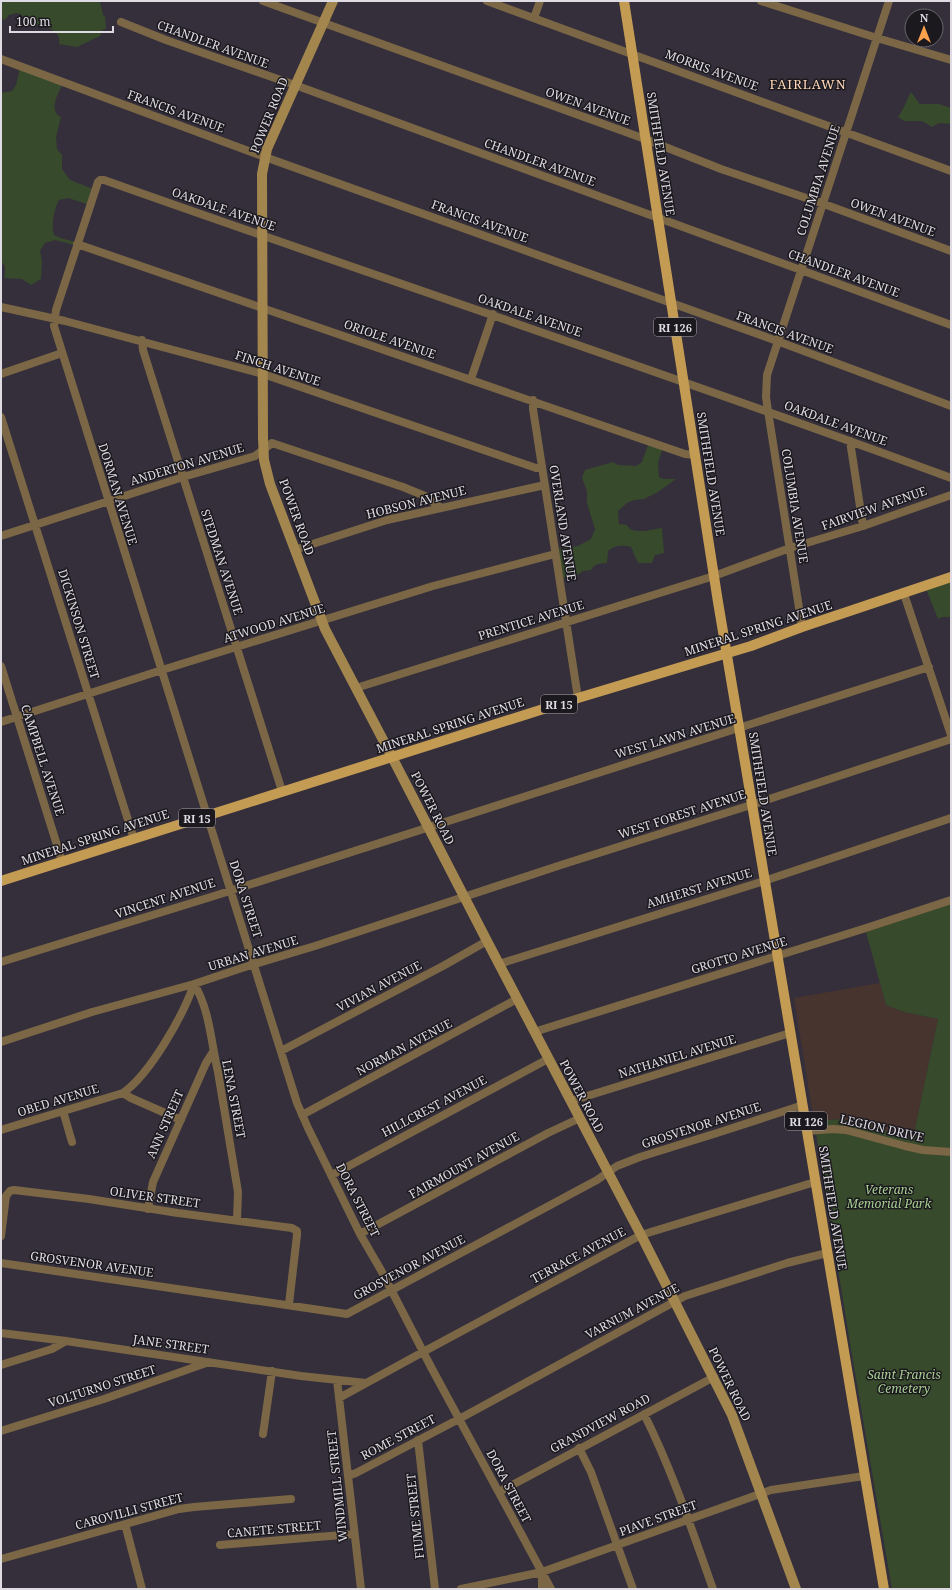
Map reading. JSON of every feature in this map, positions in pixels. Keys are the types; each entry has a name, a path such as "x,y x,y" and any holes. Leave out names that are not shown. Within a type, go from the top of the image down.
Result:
{"main road":[{"name":"POWER ROAD","path":"333,1 265,157 262,174 261,234 264,449 265,465 270,484 321,622 580,1118 607,1173 641,1235 737,1425 796,1589"},
{"name":"SMITHFIELD AVENUE","path":"624,1 726,654 884,1589"},
{"name":"MINERAL SPRING AVENUE","path":"1,881 578,698 726,654 951,577"}],"street":[{"name":"OWEN AVENUE","path":"262,1 645,139 721,169 824,204 951,251"},
{"name":"MORRIS AVENUE","path":"487,1 951,171"},
{"path":"534,18 540,1"},
{"path":"761,1 951,60"},
{"name":"COLUMBIA AVENUE","path":"802,627 766,397 767,375 889,1"},
{"name":"CHANDLER AVENUE","path":"121,22 951,325"},
{"name":"FRANCIS AVENUE","path":"1,59 265,157 778,341 951,406"},
{"name":"OAKDALE AVENUE","path":"100,180 493,314 768,411 951,478"},
{"name":"DORMAN AVENUE","path":"100,180 98,182 77,244 54,318 54,326 207,815"},
{"name":"ORIOLE AVENUE","path":"77,244 533,400 685,454 695,455"},
{"name":"FINCH AVENUE","path":"1,307 54,318 142,340 263,374 435,434 536,468 542,468"},
{"path":"471,379 493,314"},
{"name":"STEDMAN AVENUE","path":"142,340 143,350 282,791"},
{"path":"1,374 62,353"},
{"name":"OVERLAND AVENUE","path":"533,400 533,409 578,698"},
{"name":"DICKINSON STREET","path":"1,417 134,838"},
{"path":"850,441 863,526"},
{"name":"ANDERTON AVENUE","path":"1,536 183,477 255,456 272,443 403,487 425,496 441,508"},
{"name":"HOBSON AVENUE","path":"294,550 387,520 545,485"},
{"name":"FAIRVIEW AVENUE","path":"714,576 790,548 863,526 951,495"},
{"name":"ATWOOD AVENUE","path":"1,722 162,670 321,622 433,586 555,554"},
{"name":"PRENTICE AVENUE","path":"356,688 714,576"},
{"path":"904,594 951,736"},
{"name":"CAMPBELL AVENUE","path":"1,666 62,861"},
{"name":"WEST LAWN AVENUE","path":"428,827 929,667"},
{"name":"WEST FOREST AVENUE","path":"465,897 557,866 752,805 951,739"},
{"name":"DORA STREET","path":"207,815 302,1115 360,1234 391,1290 422,1352 551,1589"},
{"name":"AMHERST AVENUE","path":"499,964 764,881 951,818"},
{"name":"VINCENT AVENUE","path":"1,962 428,827"},
{"name":"URBAN AVENUE","path":"1,1042 92,1012 194,984 254,964 323,944 465,897"},
{"name":"GROTTO AVENUE","path":"534,1032 951,900"},
{"name":"VIVIAN AVENUE","path":"281,1051 487,941"},
{"name":"LENA STREET","path":"194,984 201,996 212,1040 238,1192 237,1220"},
{"name":"OBED AVENUE","path":"1,1130 123,1093 141,1076 156,1056 190,996 194,984"},
{"name":"NORMAN AVENUE","path":"302,1115 517,999"},
{"name":"NATHANIEL AVENUE","path":"571,1101 790,1033"},
{"name":"ANN STREET","path":"148,1208 153,1182 206,1063 213,1052"},
{"name":"HILLCREST AVENUE","path":"332,1175 548,1059"},
{"path":"123,1093 181,1120"},
{"name":"GROSVENOR AVENUE","path":"1,1263 289,1304 347,1314 527,1218 617,1166 640,1157 803,1105"},
{"path":"63,1112 72,1142"},
{"name":"FAIRMOUNT AVENUE","path":"360,1234 548,1133 580,1118"},
{"name":"LEGION DRIVE","path":"807,1130 846,1130 923,1150 951,1152"},
{"name":"TERRACE AVENUE","path":"338,1398 641,1235 815,1182"},
{"name":"OLIVER STREET","path":"2,1228 6,1196 10,1191 81,1198 292,1228 296,1231 289,1304"},
{"path":"1,1236 2,1228"},
{"name":"VARNUM AVENUE","path":"459,1419 697,1291 788,1263 827,1253"},
{"name":"JANE STREET","path":"1,1333 337,1380"},
{"path":"1,1366 52,1350 66,1341"},
{"name":"VOLTURNO STREET","path":"1,1431 104,1399 209,1362"},
{"path":"263,1434 272,1372"},
{"name":"GRANDVIEW ROAD","path":"499,1492 714,1377"},
{"path":"337,1380 366,1383"},
{"name":"WINDMILL STREET","path":"337,1380 361,1589"},
{"path":"644,1414 660,1446 713,1589"},
{"name":"ROME STREET","path":"348,1476 459,1419"},
{"name":"FIUME STREET","path":"418,1440 435,1589"},
{"path":"579,1448 591,1472 633,1589"},
{"name":"PIAVE STREET","path":"461,1589 542,1572 771,1490 864,1476"},
{"name":"CAROVILLI STREET","path":"1,1559 179,1509 194,1506 291,1499"},
{"path":"125,1524 142,1589"},
{"name":"CANETE STREET","path":"220,1545 354,1534"},
{"path":"542,1572 542,1589"}],"shaded area":[{"path":"880,983 886,1005 904,1012 938,1019 913,1138 842,1119 814,1121 794,998"}],"green space":[{"path":"1,1 100,2 103,15 105,16 106,29 102,30 100,36 77,47 59,44 58,35 55,32 43,26 35,25 30,20 17,13 9,15 5,20 1,18"},
{"path":"20,68 63,84 55,102 55,111 61,117 56,137 57,149 62,155 62,169 70,180 96,190 90,205 68,198 59,200 54,217 54,235 78,243 78,246 55,240 45,243 40,251 42,261 41,279 31,285 22,279 4,278 5,267 1,262 1,93 12,91 16,85"},
{"path":"911,92 920,104 939,104 951,108 951,124 939,123 932,127 922,121 904,121 898,117"},
{"path":"649,442 663,447 658,463 659,477 663,479 676,479 658,492 644,499 634,500 627,503 618,511 619,524 627,525 633,530 638,531 662,528 664,553 655,555 652,563 638,563 631,547 616,547 608,551 607,563 598,564 591,570 583,571 577,575 560,579 556,549 578,546 591,539 595,529 587,503 587,491 582,478 585,470 613,462 618,465 636,466 642,462"},
{"path":"951,576 951,617 942,617 938,619 925,586"},
{"name":"Veterans Memorial Park","path":"951,904 951,1589 892,1589 814,1121 842,1119 913,1138 938,1019 904,1012 886,1005 866,932"}],"district":[{"name":"FAIRLAWN","path":"808,84"}],"park label":[{"name":"Saint Francis Cemetery","path":"904,1381"}]}
